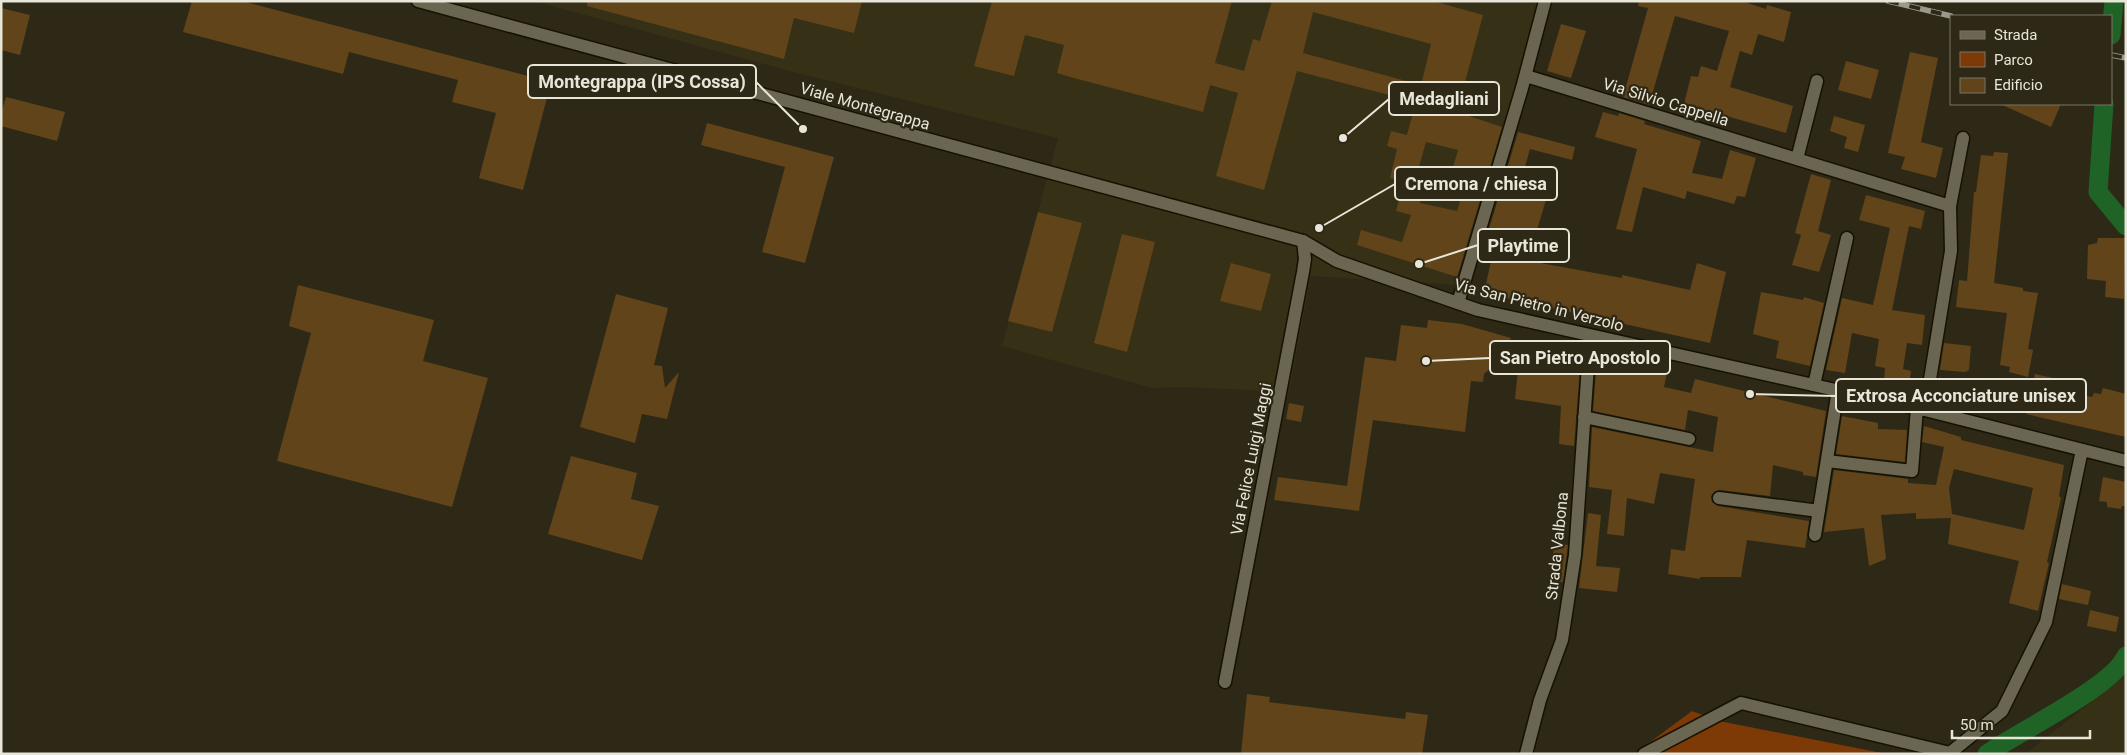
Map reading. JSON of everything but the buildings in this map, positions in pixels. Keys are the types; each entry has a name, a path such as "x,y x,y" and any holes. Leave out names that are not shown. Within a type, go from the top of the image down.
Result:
{"street":[{"name":"Viale Montegrappa","path":"418,1 1303,241"},
{"path":"1458,303 1526,76 1545,1"},
{"name":"Via Silvio Cappella","path":"1526,76 1950,206"},
{"path":"1797,159 1817,81"},
{"path":"1827,461 1912,471 1921,409 1951,251 1950,206 1963,138"},
{"path":"1814,385 1847,238"},
{"name":"Via San Pietro in Verzolo","path":"1303,241 1337,261 1478,310 1921,409 2126,461"},
{"name":"Via Felice Luigi Maggi","path":"1224,682 1303,272 1305,259 1303,241"},
{"name":"Strada Valbona","path":"1526,754 1540,700 1562,640 1575,555 1590,336"},
{"path":"1815,535 1838,390"},
{"path":"1584,417 1689,439"},
{"path":"1644,754 1741,703 1950,753 2002,711 2046,622 2082,450"},
{"path":"1719,498 1819,511"}],"shaded area":[{"path":"534,1 1538,1 1518,90 1461,285 1311,276 1288,397 1252,390 1185,387 1152,388 1002,346 1058,138 790,71"},
{"path":"2126,675 2126,754 2025,754"}],"green space":[{"path":"1692,711 1719,721 1887,754 1634,754"}],"waterway":[{"path":"2112,24 2114,1"},
{"path":"2104,105 2098,192 2126,226"},
{"path":"1987,754 2084,695 2118,668 2126,656"}],"railway":[{"path":"1888,1 1950,16"},
{"path":"2112,55 2126,58"}],"place":[{"name":"Montegrappa (IPS Cossa)","path":"803,129"},
{"name":"Medagliani","path":"1343,138"},
{"name":"Cremona / chiesa","path":"1319,228"},
{"name":"Playtime","path":"1419,264"},
{"name":"San Pietro Apostolo","path":"1426,361"},
{"name":"Extrosa Acconciature unisex","path":"1750,394"}]}
